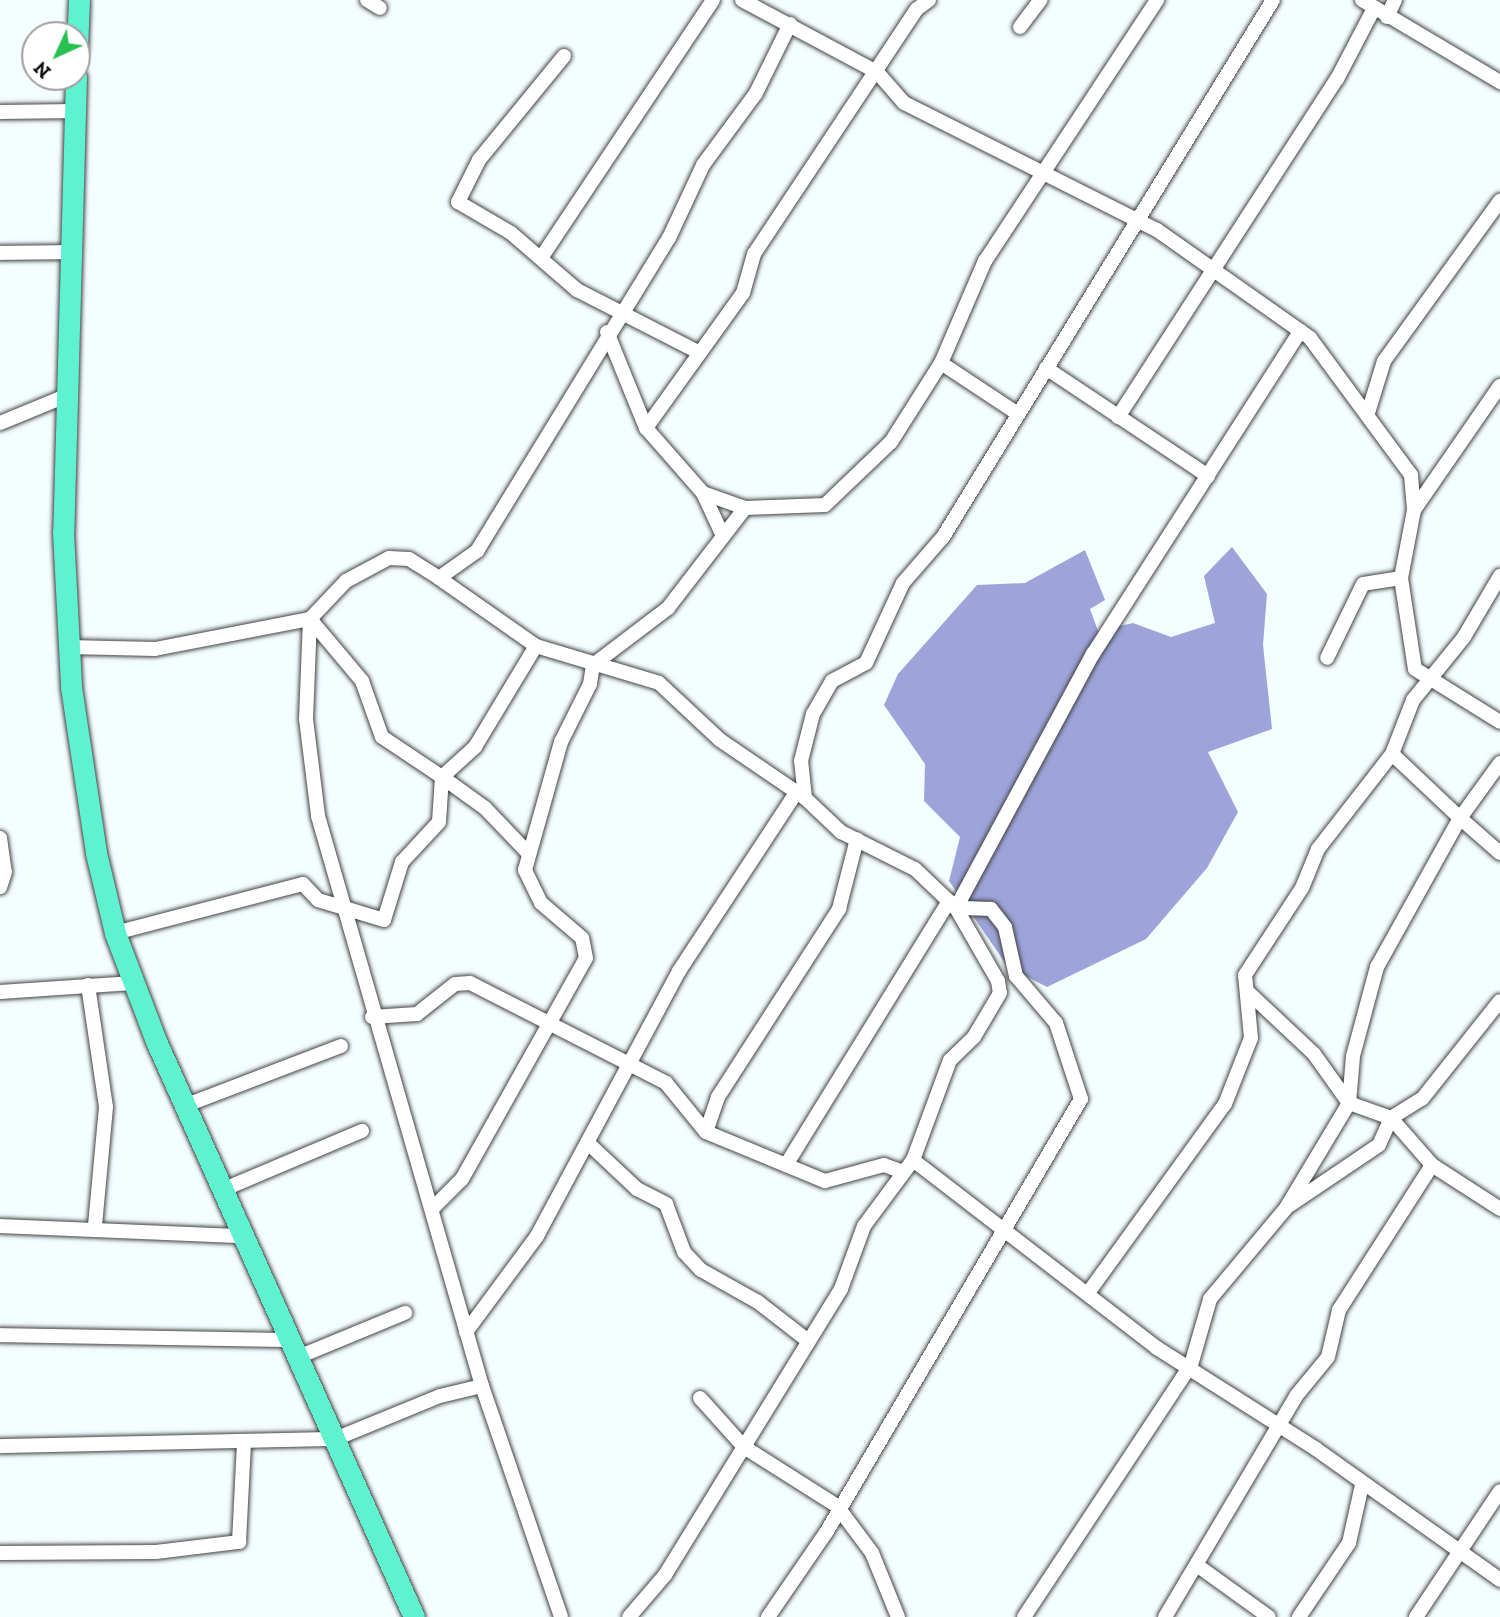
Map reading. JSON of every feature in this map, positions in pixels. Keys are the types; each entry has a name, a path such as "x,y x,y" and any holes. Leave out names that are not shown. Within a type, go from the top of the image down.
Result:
{"highway":[{"path":"78,21 79,0"},
{"path":"76,91 63,397 68,648 96,853 115,933 184,1106 414,1617"}],"street":[{"path":"541,258 713,0"},
{"path":"742,0 877,72 904,103 1047,170 1136,218 1300,331 1368,413 1380,440 1411,475 1414,510 1401,578 1415,669 1430,681 1500,722"},
{"path":"646,428 743,293 754,254 929,0"},
{"path":"1020,27 1040,0"},
{"path":"703,493 746,508 825,505 841,495 891,442 941,363 985,261 1157,0"},
{"path":"466,1332 537,1236 729,889 801,796 801,761 813,714 832,681 866,663 903,583 943,537 1136,218 1273,0"},
{"path":"1387,17 1395,0"},
{"path":"1118,417 1337,79 1368,5 1500,82"},
{"path":"439,578 477,551 607,332 669,238 702,165 757,93 790,24"},
{"path":"564,56 459,193 458,202 479,219 511,233 577,290 700,353"},
{"path":"0,112 75,111"},
{"path":"1368,413 1384,361 1500,201"},
{"path":"0,253 70,252"},
{"path":"786,1165 953,905 1093,653 1300,331"},
{"path":"607,332 646,428 703,493 723,536"},
{"path":"941,363 1018,414"},
{"path":"1046,368 1208,476"},
{"path":"1414,510 1500,386"},
{"path":"0,423 63,397"},
{"path":"432,1209 463,1179 586,958 582,938 541,903 525,870 528,853 593,665 668,608 746,508"},
{"path":"68,648 155,649 310,619 346,581 389,558 409,559 536,646 593,665 635,670 659,682 720,740 857,839 915,869 953,905 1000,993 974,1037 950,1060 913,1160 864,1226 841,1289 807,1340 665,1575 629,1617"},
{"path":"1088,1293 1225,1104 1251,1038 1245,975 1302,888 1318,849 1392,754 1413,700 1430,681 1500,576"},
{"path":"1327,658 1363,584 1401,578"},
{"path":"310,619 362,681 382,737 485,808 528,853"},
{"path":"310,619 306,719 318,816 372,1017 432,1209 482,1386 561,1617"},
{"path":"115,933 303,884 318,900 342,905 384,920 402,862 439,822 442,777 475,747 536,646"},
{"path":"1392,754 1500,853"},
{"path":"1024,1617 1191,1365 1210,1299 1286,1208 1349,1103 1353,1056 1377,967 1460,818 1500,763"},
{"path":"0,838 5,872 0,887"},
{"path":"706,1132 718,1097 839,909 857,839"},
{"path":"768,1617 946,1332 1000,1228 1081,1099 1056,1023 1016,976 1005,927 991,909 953,905"},
{"path":"0,992 133,983"},
{"path":"372,1017 417,1014 455,984 470,983 666,1083 706,1132 825,1181 884,1165 903,1172"},
{"path":"88,985 106,1107 95,1226"},
{"path":"1247,991 1314,1054 1349,1103 1391,1118 1432,1165 1500,1209"},
{"path":"1286,1208 1379,1145 1391,1118 1422,1100 1500,1001"},
{"path":"184,1106 341,1046"},
{"path":"222,1190 362,1131"},
{"path":"588,1143 637,1189 666,1204 684,1252 701,1270 758,1302 807,1340"},
{"path":"913,1160 1157,1348 1191,1365 1500,1580"},
{"path":"1165,1617 1198,1566 1278,1424 1328,1357 1339,1310 1432,1165"},
{"path":"0,1226 95,1226 242,1236"},
{"path":"0,1335 295,1348 405,1313"},
{"path":"0,1446 335,1439 440,1396 482,1386"},
{"path":"700,1398 744,1447 837,1506 872,1553 898,1617"},
{"path":"0,1553 156,1552 239,1542 244,1443"},
{"path":"1299,1617 1349,1543 1362,1485"},
{"path":"1416,1617 1500,1491"},
{"path":"1198,1566 1269,1617"}],"shaded area":[{"path":"1232,547 1267,594 1263,645 1272,729 1208,752 1238,812 1207,868 1146,939 1047,987 1008,967 949,881 960,837 924,801 925,764 884,705 898,674 977,585 1025,583 1085,550 1105,600 1090,609 1098,631 1133,623 1171,637 1215,623 1204,576"}]}
